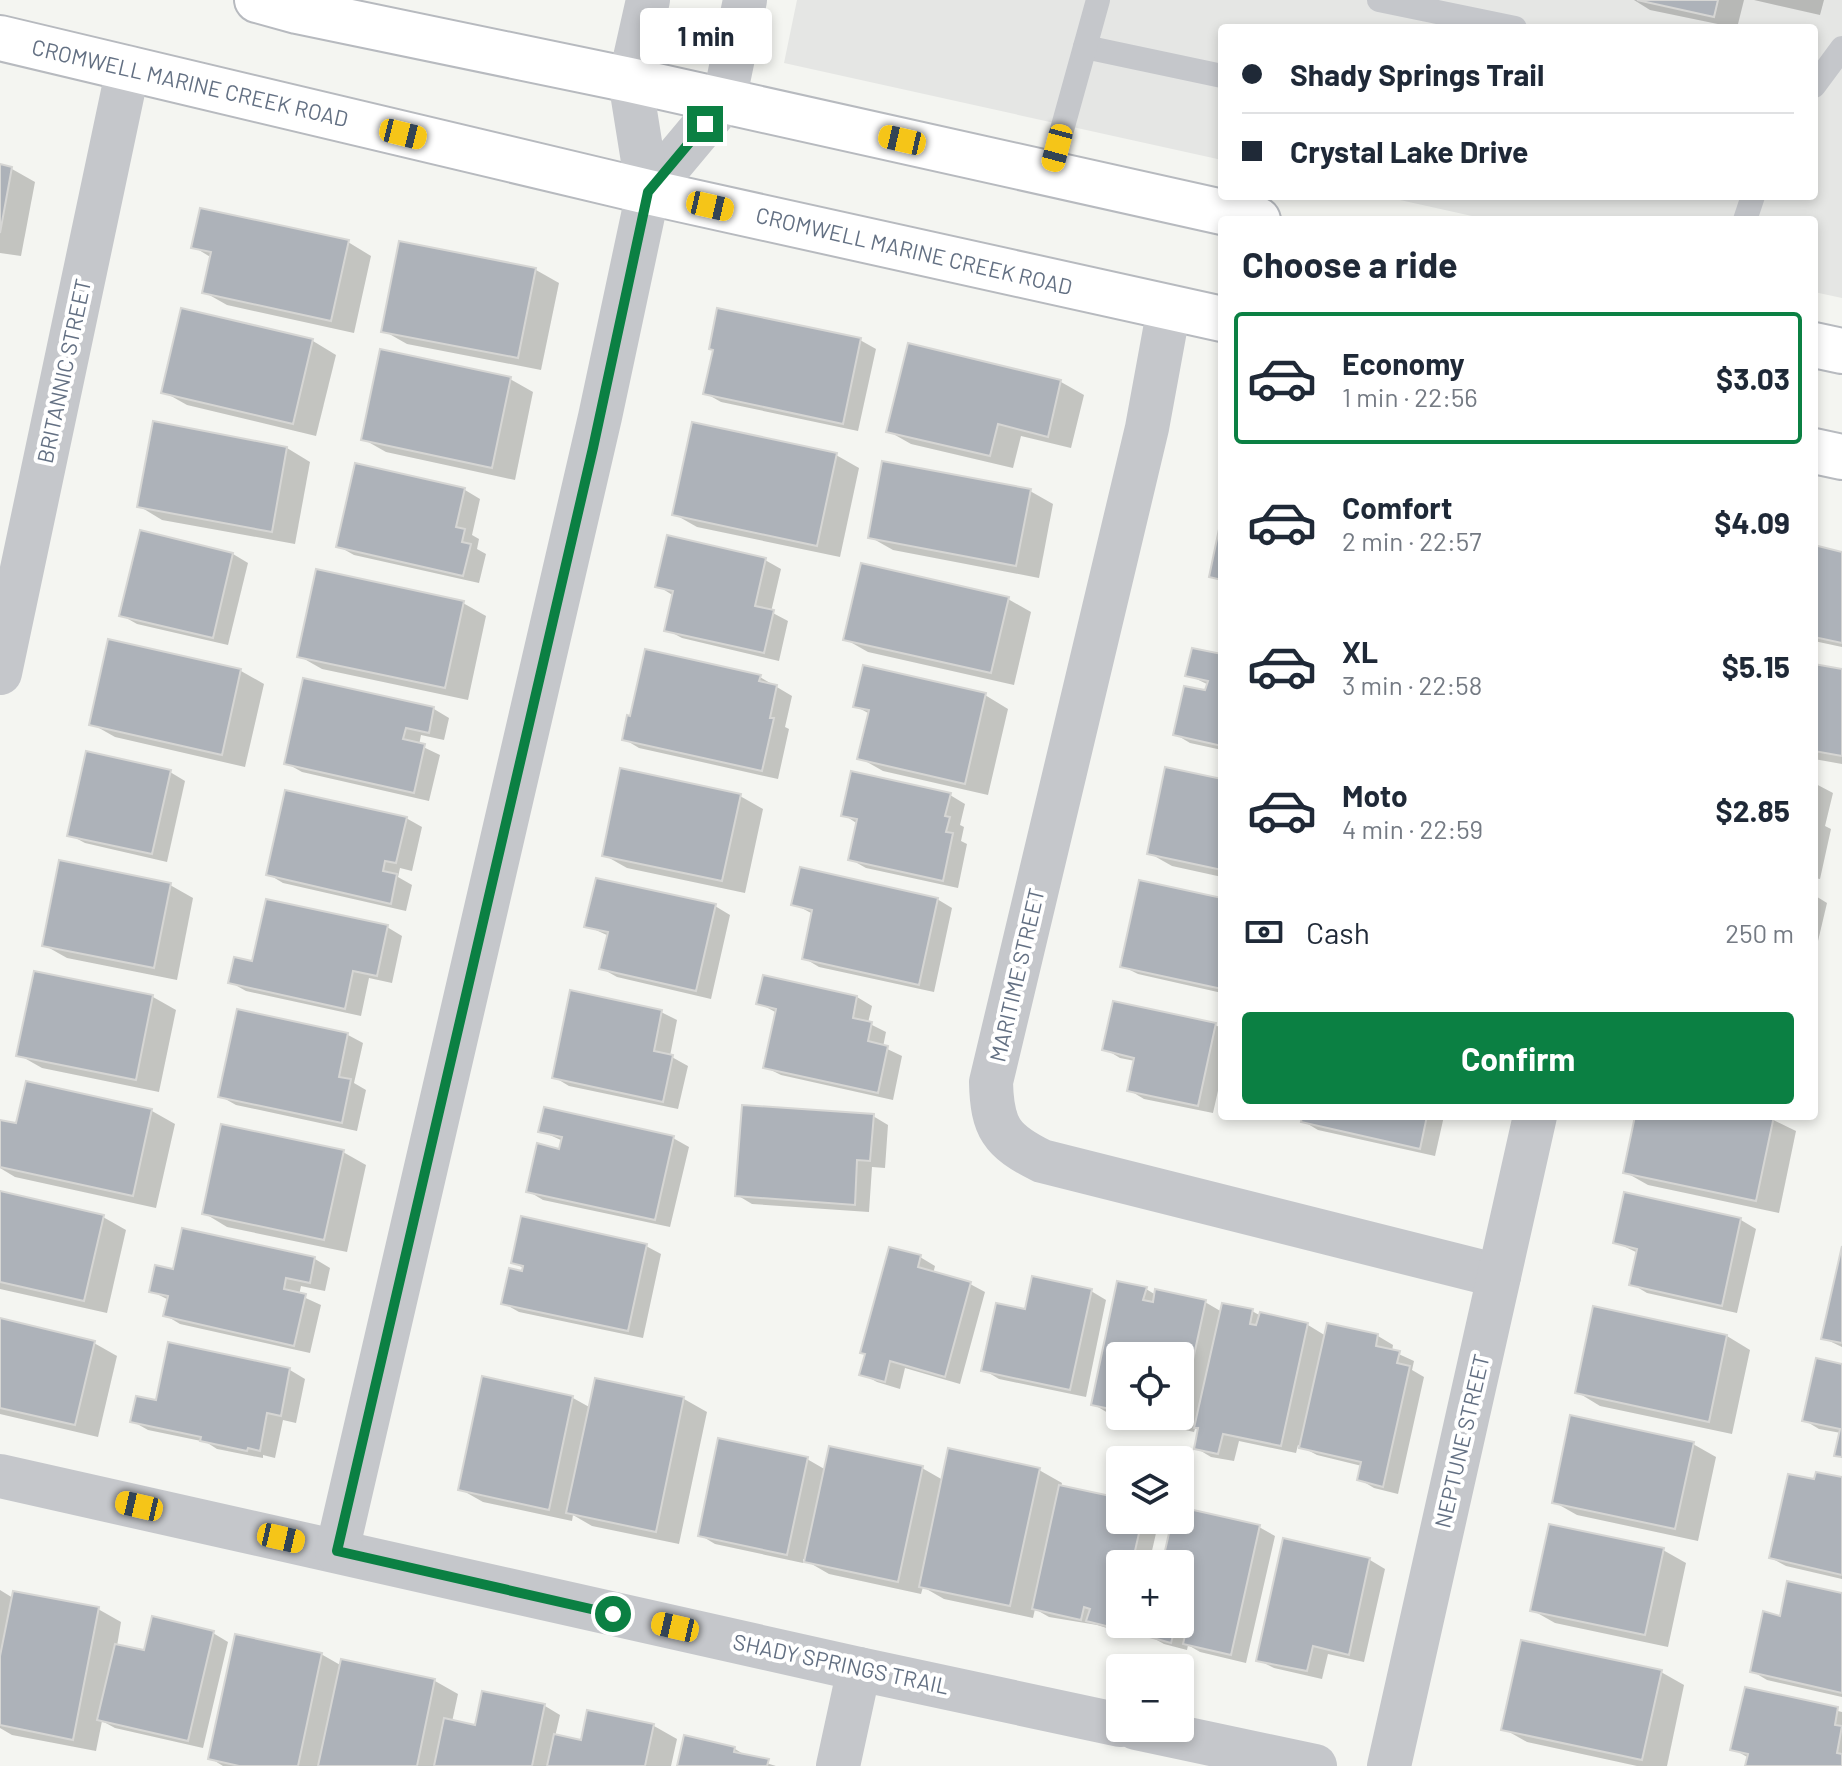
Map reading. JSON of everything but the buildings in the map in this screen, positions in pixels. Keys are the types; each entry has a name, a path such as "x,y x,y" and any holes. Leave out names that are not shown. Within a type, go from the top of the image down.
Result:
{"main road":[{"path":"257,0 1240,216"},
{"name":"CROMWELL MARINE CREEK ROAD","path":"0,38 648,192 1218,318"},
{"path":"1818,346 1842,351"},
{"path":"1818,452 1842,457"}],"street":[{"path":"337,1551 600,417 648,192 630,80 648,0"},
{"path":"648,192 724,101 745,0"},
{"name":"BRITANNIC STREET","path":"0,673 128,68"},
{"name":"MARITIME STREET","path":"1169,308 1147,428 991,1082 992,1110 1000,1132 1018,1150 1042,1161 1499,1276"},
{"name":"NEPTUNE STREET","path":"1389,1766 1534,1120"},
{"name":"SHADY SPRINGS TRAIL","path":"0,1476 1106,1722"},
{"path":"838,1766 859,1669"},
{"path":"1194,1740 1315,1766"}],"lane":[{"path":"1050,173 1098,0"},
{"path":"1379,0 1496,24"},
{"path":"1085,47 1218,75"},
{"path":"1818,81 1842,48"}],"shaded area":[{"path":"797,0 1842,0 1842,298 1818,293 1818,216 1472,216 1400,200 1818,200 1818,24 1218,24 1218,159 784,63"}],"route":[{"path":"613,1614 337,1551 593,448 648,192 705,124"}]}
